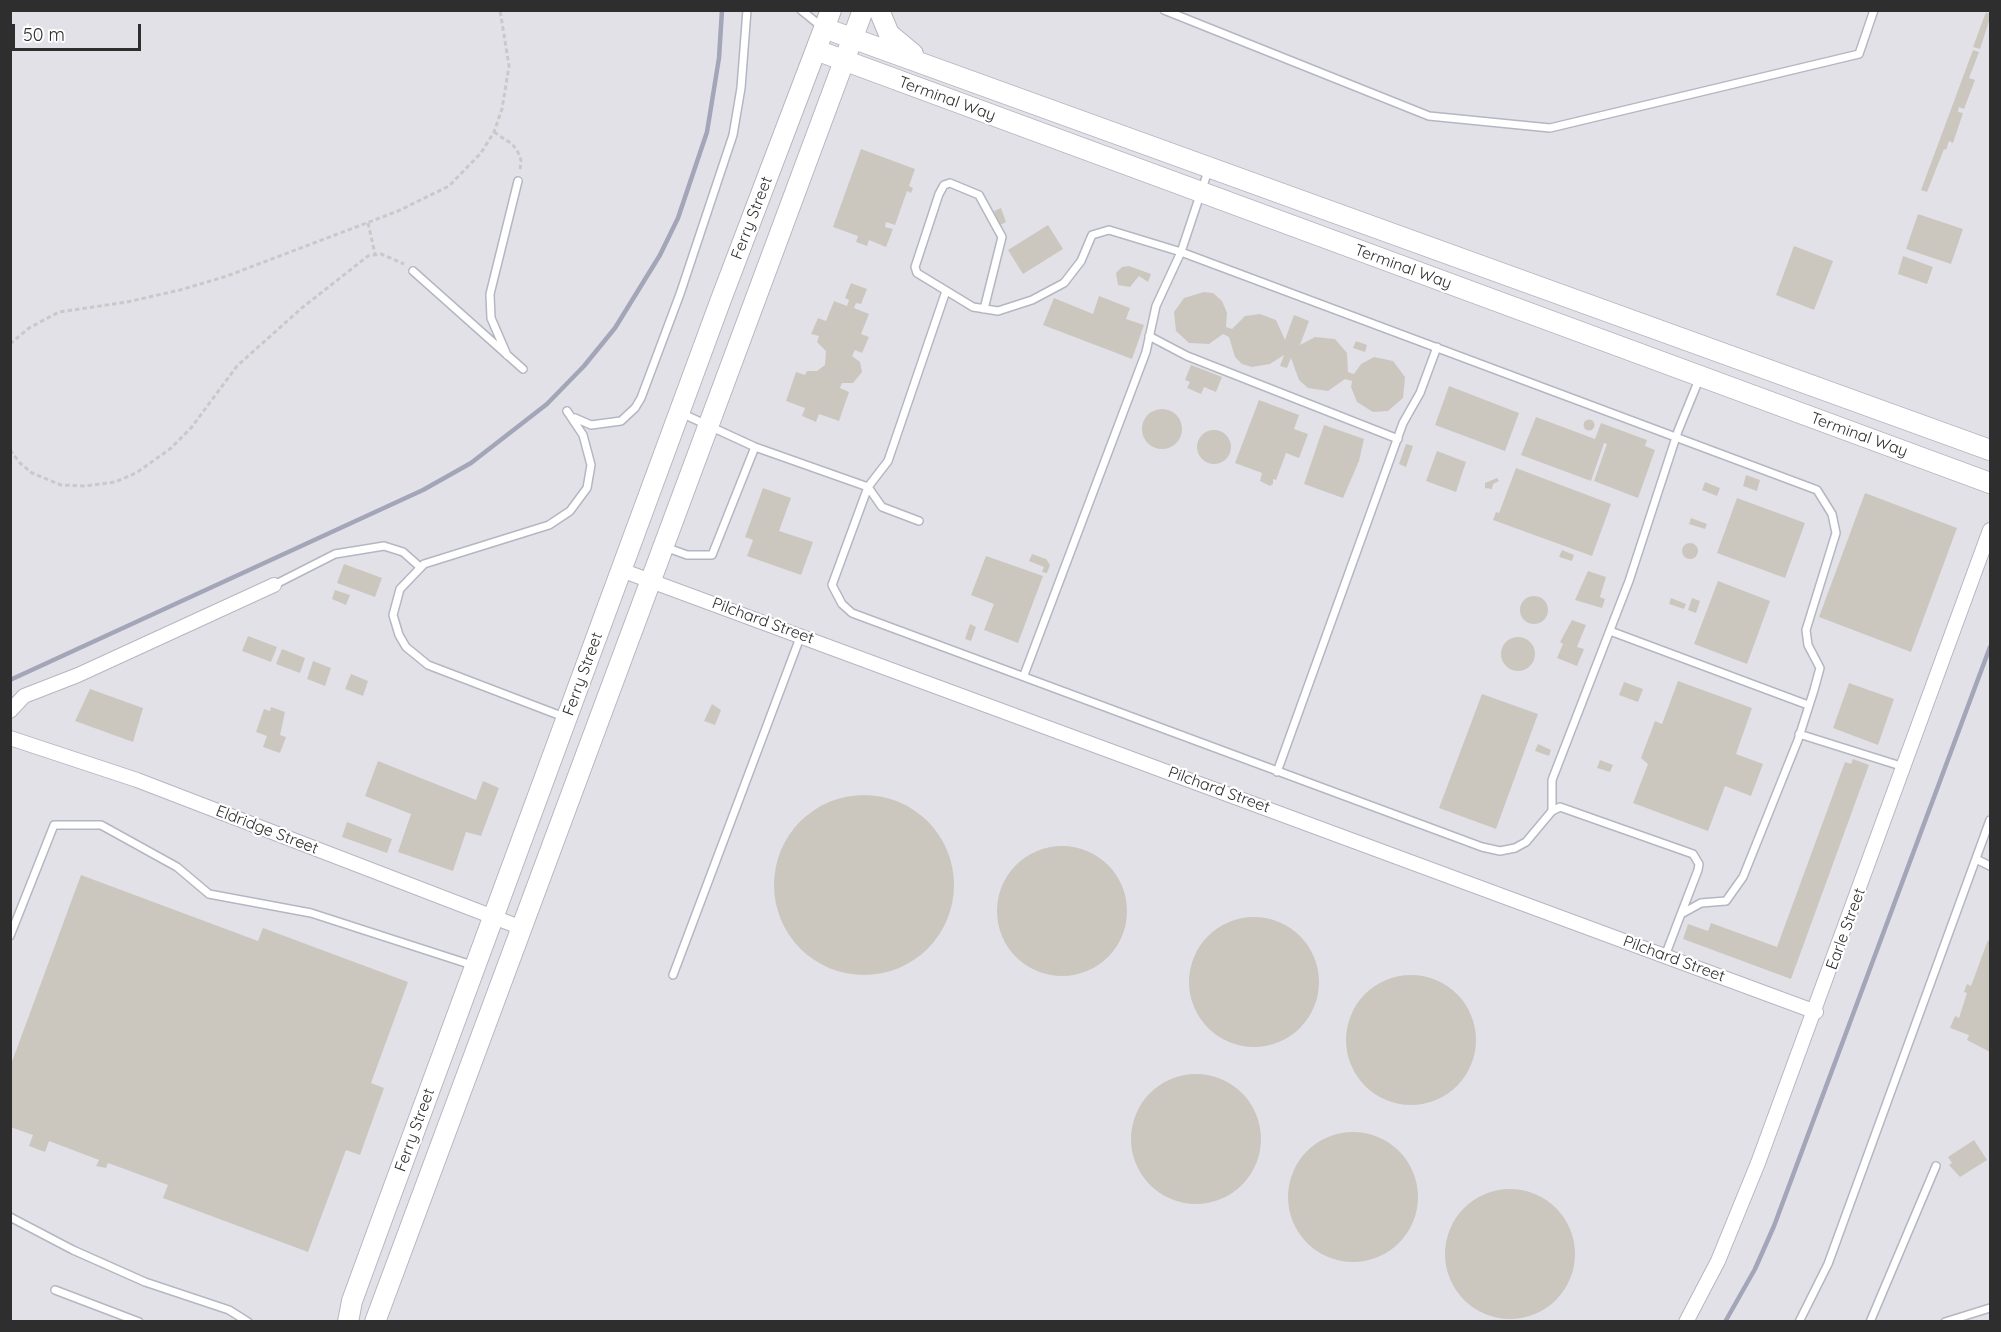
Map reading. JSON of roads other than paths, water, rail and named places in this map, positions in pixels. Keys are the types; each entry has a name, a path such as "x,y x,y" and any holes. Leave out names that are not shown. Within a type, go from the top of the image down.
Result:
{"main road":[{"path":"853,38 863,10"},
{"path":"879,10 882,21 896,43 930,66"},
{"name":"Terminal Way","path":"827,19 853,38 1990,450"},
{"name":"Ferry Street","path":"348,1322 352,1301 566,718 827,19"},
{"name":"Ferry Street","path":"375,1322 853,38"},
{"name":"Terminal Way","path":"816,50 1990,483"}],"street":[{"name":"Earle Street","path":"1686,1322 1718,1261 1816,1012 1990,530"},
{"name":"Pilchard Street","path":"621,570 1816,1012"},
{"path":"10,711 24,696 78,675 274,585"},
{"name":"Eldridge Street","path":"10,738 137,780 522,927"}],"lane":[{"path":"573,417 591,424 612,424 628,417 641,398 680,294 733,135 741,88 747,10"},
{"path":"801,10 827,19"},
{"path":"1164,10 1429,116 1550,128 1859,54 1874,10"},
{"path":"1024,675 1146,352 1156,306 1181,252 1209,166"},
{"path":"507,355 492,318 490,294 518,181"},
{"path":"984,309 1002,237 980,195 950,183 944,185 939,194 915,267 917,273 973,307 984,309 998,311 1032,300 1064,283 1081,261 1092,235 1109,230 1181,252 1817,490 1832,514 1836,533 1806,630 1808,645 1820,668 1799,734 1743,877 1726,901 1701,903 1681,914"},
{"path":"413,271 523,369"},
{"path":"946,291 888,461 868,488 832,585 842,604 852,613 875,622 1024,675 1377,810 1500,851 1515,848 1526,842 1552,811 1560,807 1693,854 1699,864 1698,870 1665,956"},
{"path":"1149,336 1187,356 1398,439"},
{"path":"1277,772 1398,439 1437,347"},
{"path":"1552,811 1552,780 1610,631 1700,377"},
{"path":"566,718 428,666 406,647 394,622 394,605 400,589 420,567 441,556 549,525 570,511 588,488 591,477 589,452 573,417 567,411"},
{"path":"679,412 755,447 868,488 882,507 919,521"},
{"path":"663,547 687,555 712,555 755,447"},
{"path":"274,585 335,554 384,546 403,552 420,567"},
{"path":"1610,631 1808,705"},
{"path":"673,975 801,635"},
{"path":"1799,734 1904,767"},
{"path":"1799,1322 1828,1264 1990,820"},
{"path":"10,936 54,825 101,825 177,867 209,894 311,913 475,966"},
{"path":"1976,859 1990,866"},
{"path":"1870,1322 1936,1166"},
{"path":"10,1217 83,1255 145,1282 229,1310 248,1322"},
{"path":"55,1290 139,1322"},
{"path":"1945,1322 1990,1308"}],"railway":[{"path":"10,680 423,490 471,463 547,404 584,366 615,328 660,255 678,218 707,132 719,58 722,10"},
{"path":"1725,1322 1755,1269 1774,1226 1990,647"}]}
